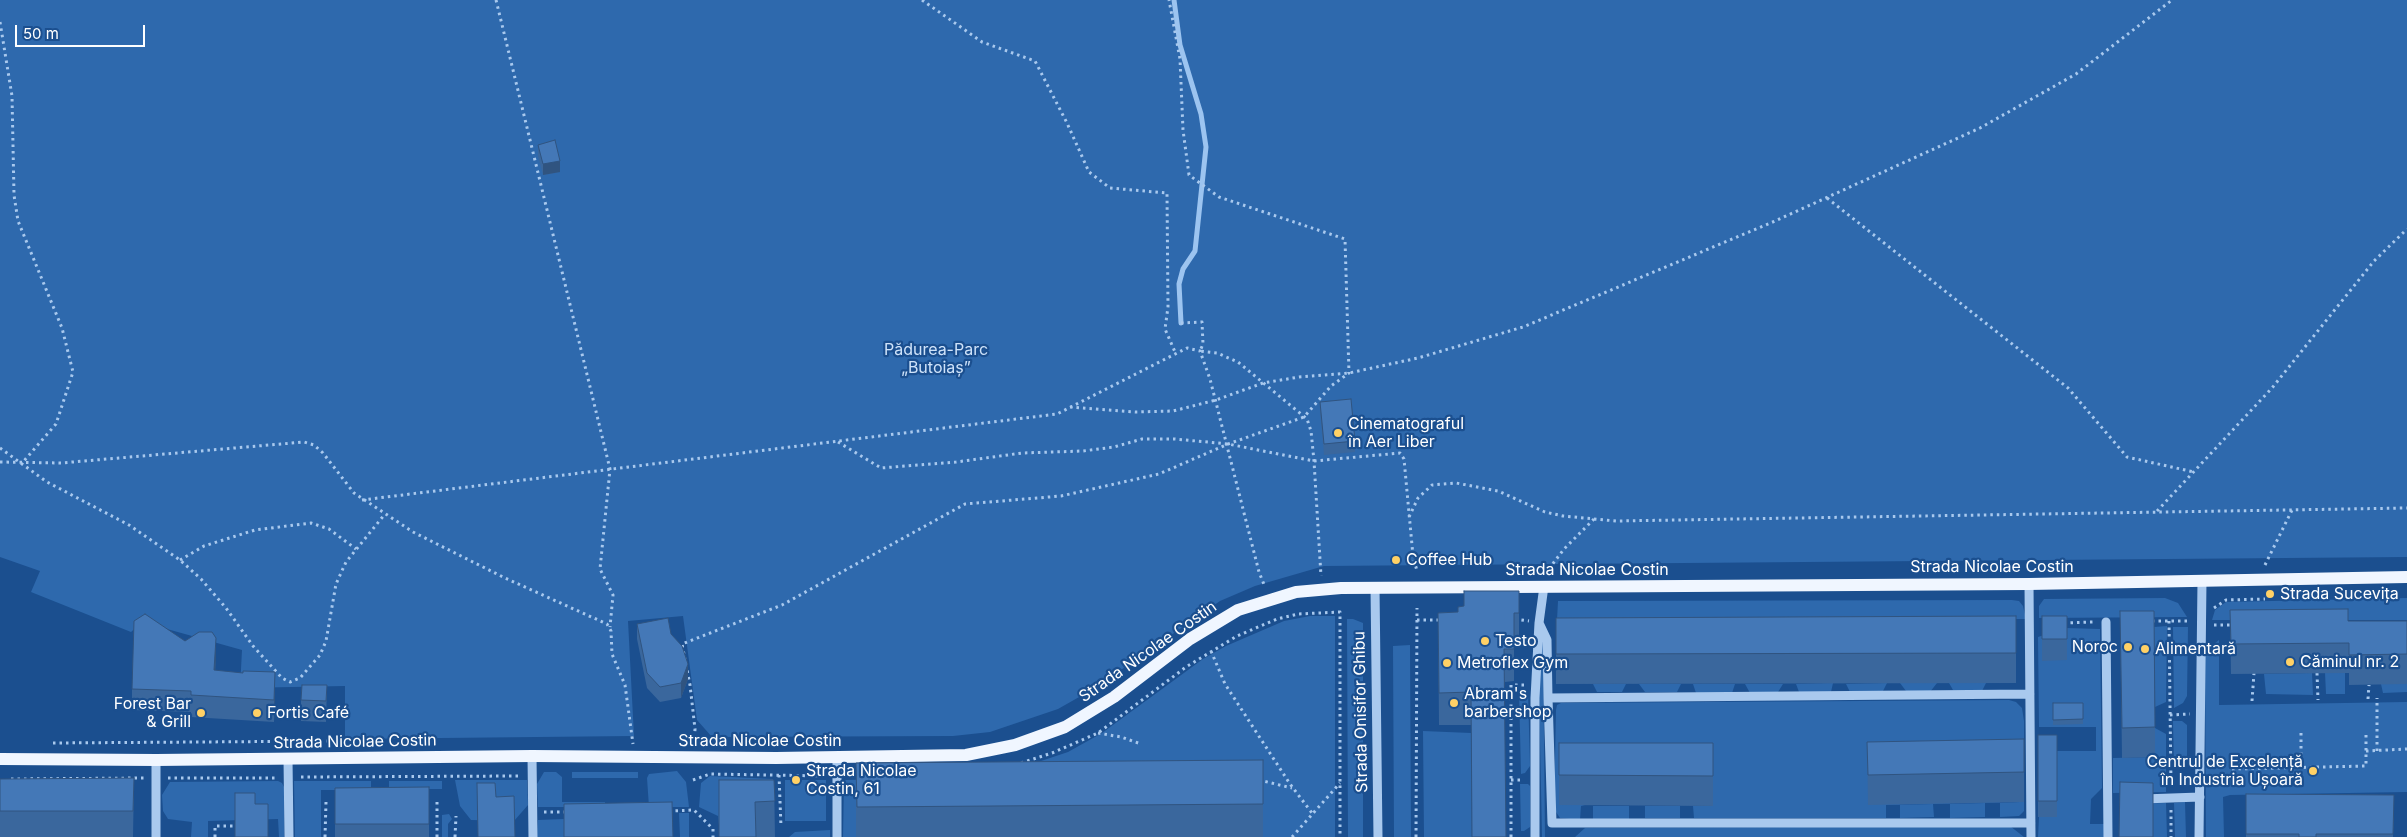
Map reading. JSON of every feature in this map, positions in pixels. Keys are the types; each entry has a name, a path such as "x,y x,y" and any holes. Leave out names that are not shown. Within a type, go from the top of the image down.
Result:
{"main road":[{"name":"Strada Nicolae Costin","path":"0,759 156,760 532,756 837,757 966,755 996,750 1036,739 1088,714 1190,639 1238,610 1296,592 1375,587 2029,584 2407,577"}],"street":[{"path":"2199,837 2202,581"},
{"path":"2029,584 2032,837"},
{"path":"1535,837 1535,685 1539,623 1544,586"},
{"name":"Strada Onisifor Ghibu","path":"1375,587 1378,837"},
{"path":"2106,622 2112,801 2108,837"},
{"path":"1539,623 1547,640 1552,823 2031,823"},
{"path":"1548,698 2030,694"},
{"path":"532,756 533,837"},
{"path":"837,757 837,837"},
{"path":"288,759 289,837"},
{"path":"156,760 156,837"},
{"path":"2134,800 2200,797"}],"path":[{"path":"496,0 610,469 600,569 614,596 610,628 612,654 625,685 633,734 633,757"},
{"path":"922,0 982,42 1035,61 1067,122 1088,172 1110,188 1167,193 1168,307 1165,329 1176,352"},
{"path":"1169,0 1180,59 1183,130 1188,175 1219,198 1345,239 1349,373"},
{"path":"1070,408 1135,412 1173,411 1216,400 1263,383 1299,377 1349,373 1418,358 1522,327 1826,198 1980,128 2076,74 2172,0"},
{"path":"0,22 12,96 14,195 18,221 62,328 73,372 56,424 23,463"},
{"path":"1826,198 2068,388 2127,456 2194,472"},
{"path":"2157,512 2272,388 2374,261 2407,229"},
{"path":"1181,323 1202,322 1203,344 1200,351 1216,400 1264,585"},
{"path":"362,500 1057,414 1187,348 1217,353 1232,359 1304,417 1310,424 1322,590"},
{"path":"692,757 695,729 682,644 782,605 965,504 1061,496 1159,474 1228,444 1304,417 1331,386 1349,373"},
{"path":"837,442 881,468 956,462 1022,453 1083,451 1114,447 1142,439 1175,439 1228,444 1314,461 1400,453 1404,459 1413,559 1418,571"},
{"path":"0,462 62,463 304,442 314,445 323,453 354,493 362,500 413,532 456,555 603,622 610,628"},
{"path":"0,448 47,482 129,525 180,560 201,579 226,608 253,646 282,678 290,682 300,678 320,655 326,641 336,584 356,549 385,514"},
{"path":"1409,517 1418,498 1432,485 1456,482 1498,491 1545,512 1563,516 1616,521 2407,508"},
{"path":"2265,565 2292,510"},
{"path":"1544,586 1545,572 1595,519"},
{"path":"180,560 204,546 255,530 311,522 329,529 356,549"},
{"path":"2203,623 2211,612 2221,602 2226,600 2265,599"},
{"path":"1416,837 1417,608"},
{"path":"1340,612 1340,837"},
{"path":"1513,619 1539,623"},
{"path":"1416,620 1446,620"},
{"path":"2142,621 2236,624"},
{"path":"2169,621 2171,837"},
{"path":"2058,623 2106,622"},
{"path":"1212,651 1225,684 1293,788 1312,813"},
{"path":"2317,673 2318,700"},
{"path":"2252,701 2254,674"},
{"path":"1511,837 1511,685 1535,685"},
{"path":"2368,699 2369,685"},
{"path":"2377,698 2377,751"},
{"path":"2170,715 2200,714"},
{"path":"2301,768 2302,732"},
{"path":"1098,733 1121,737 1141,744"},
{"path":"2232,769 2366,766 2366,734"},
{"path":"48,743 344,741"},
{"path":"2366,751 2407,749"},
{"path":"779,775 781,828"},
{"path":"10,779 516,776"},
{"path":"1254,779 1293,788"},
{"path":"1292,837 1340,782"},
{"path":"325,837 326,802"},
{"path":"436,837 437,802"},
{"path":"665,811 694,810 713,829 713,837"},
{"path":"532,812 570,812"},
{"path":"455,837 456,816"},
{"path":"215,837 215,826 245,826"}],"green space":[{"name":"Pădurea-Parc „Butoiaș”","path":"0,0 2407,0 2407,557 1324,566 1255,586 1220,601 1095,688 1058,709 990,732 953,736 712,737 697,720 683,616 628,621 634,736 345,739 345,686 240,688 242,650 142,622 131,632 31,592 40,571 0,557"},
{"path":"2165,598 2178,603 2187,617 2039,618 2039,606 2044,599"},
{"path":"2407,598 2407,620 2212,620 2215,610 2226,602"},
{"path":"1558,601 2019,601 2023,606 2026,619 1557,620"},
{"path":"1310,616 1335,616 1335,837 843,837 844,780 968,778 1026,766 1068,752 1102,733 1203,659 1226,646 1284,621"},
{"path":"1347,619 1363,623 1363,837 1348,837"},
{"path":"2167,626 2166,702 2155,707 2154,627"},
{"path":"2173,627 2188,627 2187,696 2183,703 2174,708"},
{"path":"2066,628 2100,629 2102,788 2091,799 2090,824 2105,824 2105,837 2038,837 2039,817 2057,817 2057,751 2096,751 2096,727 2039,727 2038,637"},
{"path":"2219,640 2219,705 2407,702 2407,792 2230,795 2223,797 2224,837 2206,837 2205,651"},
{"path":"1540,641 1543,641 1545,837 1542,837 1539,691"},
{"path":"1410,645 1411,837 1394,837 1393,646"},
{"path":"2312,673 2313,695 2266,694 2264,674"},
{"path":"2325,673 2345,673 2345,694 2326,694"},
{"path":"1833,683 1831,692 1799,692 1796,684"},
{"path":"1887,683 1883,691 1850,692 1846,684"},
{"path":"1900,683 1937,683 1930,692 1906,691"},
{"path":"1949,683 1986,683 1982,691 1953,690"},
{"path":"1593,684 1626,684 1622,692 1597,692"},
{"path":"1639,684 1681,684 1677,692 1645,692"},
{"path":"1693,684 1735,684 1732,693 1696,693"},
{"path":"1745,684 1783,684 1778,692 1750,693"},
{"path":"2381,684 2407,684 2407,692 2383,693"},
{"path":"1519,691 1528,691 1530,766 1525,773 1521,774"},
{"path":"2009,700 2016,702 2022,708 2024,721 2024,811 2019,816 2000,817 2000,803 2020,802 1886,805 1886,818 1694,818 1693,806 1713,806 1713,773 1581,806 1580,820 1560,818 1554,809 1556,710 1557,705 1561,703"},
{"path":"2173,721 2182,721 2187,725 2187,761 2185,766 2174,769"},
{"path":"2155,728 2166,734 2166,792 2113,793 2113,758 2155,757"},
{"path":"1423,731 1471,733 1472,837 1424,837"},
{"path":"677,771 686,782 689,807 649,807 647,778 649,774"},
{"path":"544,772 556,772 562,777 562,802 605,802 605,807 538,807 537,784"},
{"path":"572,772 638,772 638,778 572,778"},
{"path":"710,776 773,779 774,825 719,826 718,816 699,807 701,783"},
{"path":"455,780 527,780 528,805 514,821 471,820 460,806"},
{"path":"785,780 826,780 826,821 785,821"},
{"path":"278,781 284,787 284,837 279,837 278,819 208,821 208,837 191,837 192,822 168,819 163,811 162,795 170,782"},
{"path":"294,781 371,781 371,790 321,790 321,837 295,837"},
{"path":"389,781 442,781 442,789 389,789"},
{"path":"1520,784 1528,784 1530,786 1530,827 1524,831 1521,831"},
{"path":"2185,802 2186,837 2175,837 2174,803"},
{"path":"1985,803 1985,817 1950,818 1950,804"},
{"path":"2166,803 2167,837 2153,837 2153,813 2120,804"},
{"path":"1933,804 1934,817 1900,818 1900,805"},
{"path":"1593,806 1629,806 1629,819 1593,819"},
{"path":"1645,806 1680,806 1680,818 1645,818"},
{"path":"679,813 689,813 689,837 680,837"},
{"path":"449,814 452,819 448,824 448,837 442,837 442,815"},
{"path":"564,819 564,837 537,837 538,820"},
{"path":"2010,826 2024,837 1575,837 1585,828"},
{"path":"830,830 830,837 789,837 795,832"}],"building":[{"path":"555,140 560,161 543,164 538,145"},
{"name":"Cinematograful în Aer Liber","path":"1351,399 1355,441 1324,444 1320,402"},
{"path":"1464,591 1519,591 1519,613 1514,613 1514,649 1504,649 1506,837 1472,837 1471,692 1439,693 1438,613 1458,612 1458,607 1464,606"},
{"path":"2348,609 2348,621 2407,621 2407,654 2349,655 2349,643 2231,644 2230,610"},
{"path":"2120,611 2154,611 2155,727 2122,728"},
{"path":"145,614 185,641 199,632 212,632 216,638 214,670 243,673 243,671 275,672 274,700 191,695 191,691 132,689 134,621"},
{"path":"2016,616 2016,653 1556,654 1556,618"},
{"path":"2042,616 2067,616 2067,639 2042,639"},
{"path":"668,618 671,634 682,646 688,664 681,683 660,687 647,673 637,624"},
{"path":"302,685 327,685 326,701 301,700"},
{"path":"2053,703 2083,703 2083,719 2053,720"},
{"path":"2038,735 2057,735 2057,801 2038,801"},
{"path":"2024,739 2024,772 1868,775 1867,742"},
{"path":"1559,743 1713,743 1713,776 1559,775"},
{"path":"1263,760 1263,804 857,807 856,763"},
{"path":"134,778 133,811 0,811 0,779"},
{"path":"719,780 774,780 775,801 755,802 756,837 719,837"},
{"path":"2120,782 2153,783 2153,837 2119,837"},
{"path":"477,783 495,783 496,797 514,796 515,837 478,837"},
{"path":"429,787 429,824 335,824 335,788"},
{"path":"235,793 255,793 255,804 268,804 268,837 235,837"},
{"path":"2246,794 2394,795 2393,834 2316,834 2316,837 2299,837 2299,834 2246,834"},
{"path":"672,802 673,837 564,837 564,804"}],"waterway":[{"path":"1174,0 1180,45 1201,114 1206,147 1195,251 1183,269 1179,284 1181,323"}],"place":[{"name":"Cinematograful în Aer Liber","path":"1338,433"},
{"name":"Coffee Hub","path":"1396,560"},
{"name":"Strada Sucevița","path":"2270,594"},
{"name":"Testo","path":"1485,641"},
{"name":"Noroc","path":"2128,647"},
{"name":"Alimentară","path":"2145,649"},
{"name":"Căminul nr. 2","path":"2290,662"},
{"name":"Metroflex Gym","path":"1447,663"},
{"name":"Abram's barbershop","path":"1454,703"},
{"name":"Forest Bar & Grill","path":"201,713"},
{"name":"Fortis Café","path":"257,713"},
{"name":"Centrul de Excelență în Industria Ușoară","path":"2313,771"},
{"name":"Strada Nicolae Costin, 61","path":"796,780"}]}
